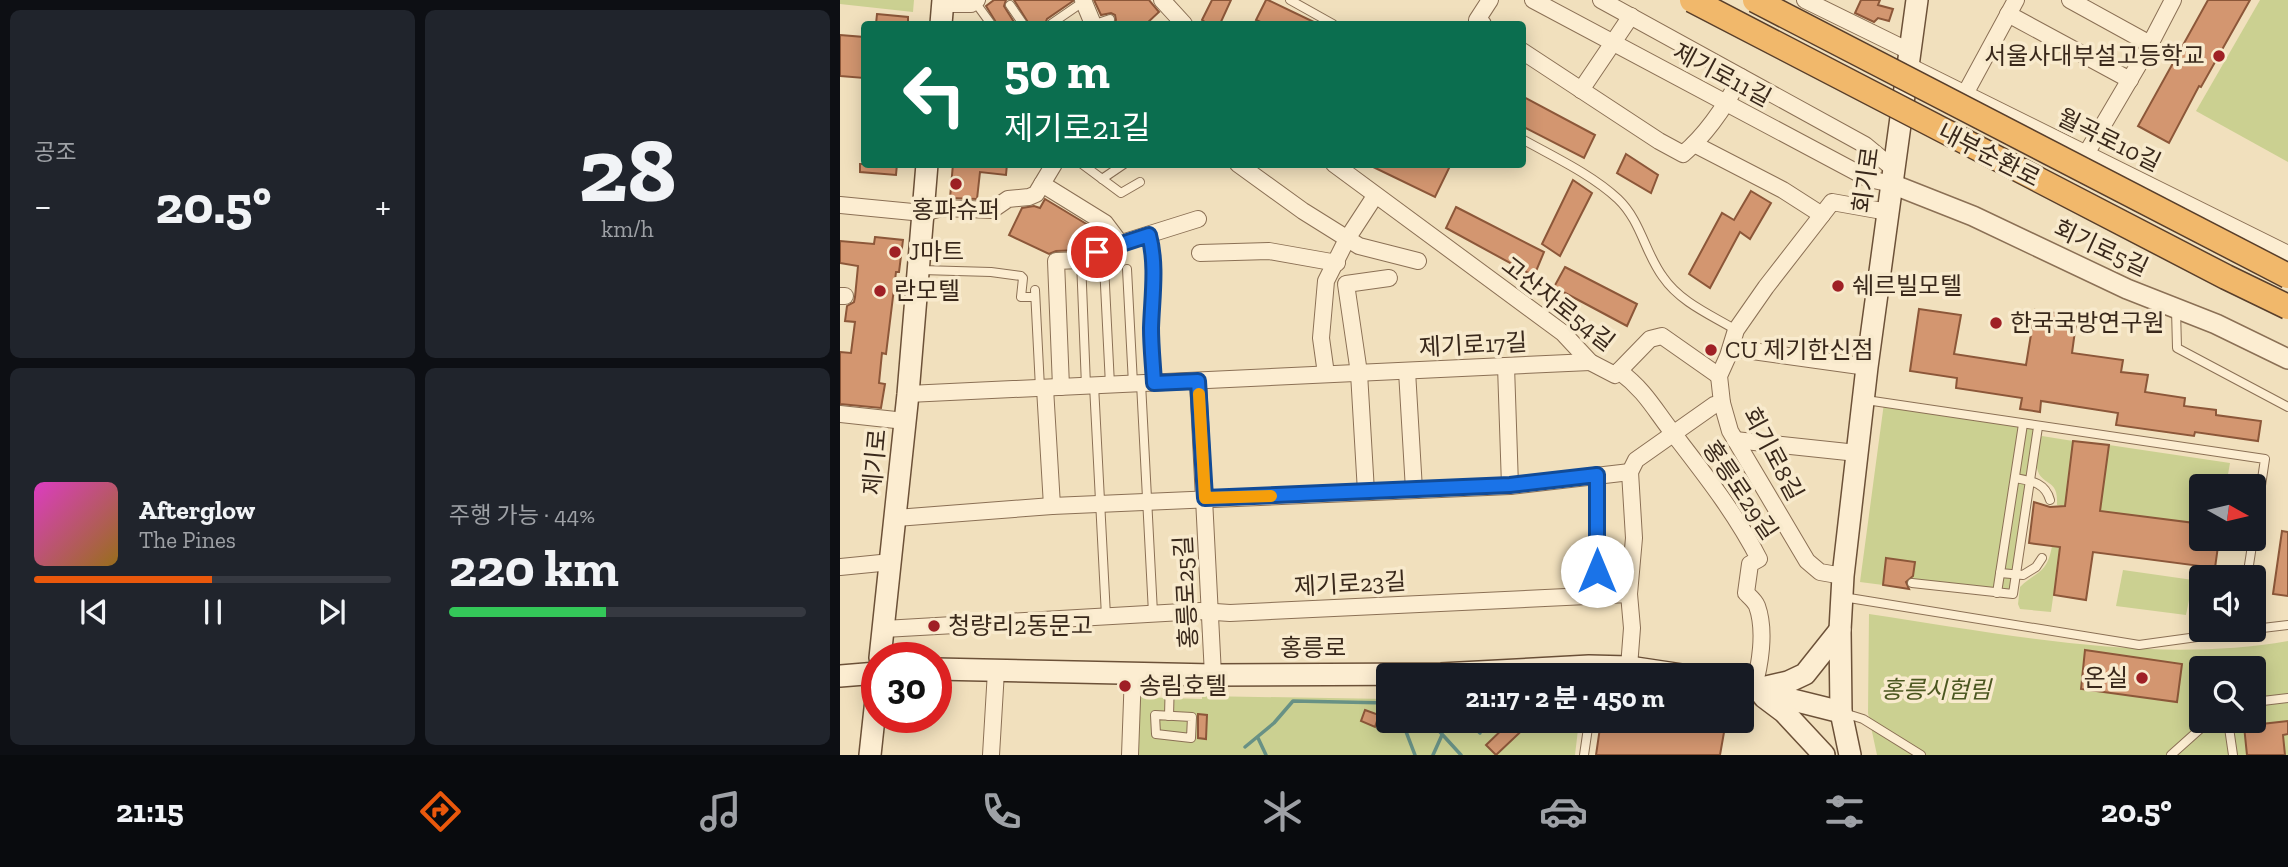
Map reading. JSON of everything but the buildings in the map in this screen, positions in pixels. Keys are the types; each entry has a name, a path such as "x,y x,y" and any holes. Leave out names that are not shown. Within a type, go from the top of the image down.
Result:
{"highway":[{"name":"내부순환로","path":"1692,0 2288,307"},
{"name":"내부순환로","path":"1755,0 2288,276"}],"main road":[{"name":"회기로","path":"1850,755 1841,712 1840,630 1843,587 1867,367 1917,0"},
{"name":"제기로","path":"882,642 908,394 927,168"},
{"path":"1754,688 1788,682 1805,674 1840,630"},
{"name":"홍릉로","path":"952,669 1213,675 1376,674"},
{"path":"840,676 861,674"},
{"path":"1754,691 1841,712"},
{"path":"1754,693 1784,712 1816,749"},
{"path":"870,755 872,733"}],"street":[{"path":"1162,0 1181,21"},
{"path":"1478,21 1490,0"},
{"name":"제기로11길","path":"1534,0 1869,179 1893,177"},
{"path":"1601,0 1865,145 1893,177"},
{"name":"월곡로10길","path":"1805,0 1910,59 1965,94 2288,254"},
{"path":"2070,0 2150,44"},
{"path":"2085,154 2173,0"},
{"path":"942,10 976,1"},
{"path":"1083,1 1093,21"},
{"path":"1965,94 2012,7 2130,79"},
{"path":"1581,90 1631,16"},
{"path":"1526,54 1683,154 1727,103 1741,77"},
{"path":"1694,144 1783,190 1822,215 1832,202 1888,212"},
{"path":"840,205 923,213 942,208 992,210 1008,199 1033,196 1052,168"},
{"path":"1243,168 1303,212 1359,246 1418,261"},
{"name":"고산자로54길","path":"1339,168 1563,333 1590,362 1615,375 1650,339 1662,336 1719,376"},
{"name":"회기로5길","path":"1893,177 2127,289 2216,324 2288,359"},
{"path":"1042,184 1105,223 1120,243"},
{"path":"1326,374 1321,338 1326,281 1375,196"},
{"name":"회기로8길","path":"1822,215 1736,330 1719,376 1722,403 1735,440 1807,561 1843,587"},
{"path":"1052,506 1049,388 1056,261 1081,260 1120,243 1198,219"},
{"path":"1200,253 1269,251 1337,263"},
{"path":"1366,492 1359,373 1346,284 1389,278"},
{"path":"1731,348 1867,367"},
{"name":"제기로17길","path":"908,394 1590,362"},
{"path":"1506,366 1510,485"},
{"path":"1407,371 1414,490"},
{"name":"홍릉로29길","path":"1619,372 1635,383 1652,402 1716,488 1747,535 1759,559 1750,564 1746,593 1756,605 1760,632 1759,670 1754,678"},
{"name":"홍릉로25길","path":"1198,381 1213,675"},
{"path":"1629,663 1632,628 1629,594 1634,538 1630,472 1636,460 1714,405 1722,403"},
{"path":"840,414 905,421"},
{"path":"1735,440 1857,453"},
{"path":"896,518 1052,506 1510,485 1630,472"},
{"path":"1597,475 1597,594"},
{"path":"840,567 891,562"},
{"name":"제기로23길","path":"884,629 1153,613 1230,613 1629,594"},
{"path":"991,755 996,670"},
{"path":"1130,755 1133,673"}],"lane":[{"path":"1290,0 1328,21"},
{"path":"976,1 989,21"},
{"path":"1055,21 1083,1"},
{"path":"1010,5 1021,21"},
{"path":"1104,21 1110,19"},
{"path":"1526,141 1596,182 1619,200 1640,229 1661,275 1671,288 1681,297 1736,330"},
{"path":"1087,168 1121,193 1140,182"},
{"path":"1102,179 1118,168"},
{"path":"1143,383 1154,302 1153,254 1149,235"},
{"path":"1081,260 1097,385"},
{"path":"1104,265 1097,385 1106,616"},
{"path":"1127,269 1143,383 1153,613"},
{"path":"918,270 991,272 1021,276 1021,297 1035,293 1049,388"},
{"path":"2176,308 2177,348 2288,407"},
{"path":"1863,400 2265,460 2263,474"},
{"path":"1997,593 2023,424"},
{"path":"1912,583 2013,594 2038,427"},
{"path":"2015,478 2038,483 2048,491 2050,499"},
{"path":"2000,573 2023,575 2042,558"},
{"path":"1843,587 2139,645 2189,638"},
{"path":"2266,628 2288,625"},
{"path":"1170,674 1170,716"},
{"path":"2266,701 2288,698"},
{"path":"1841,712 1863,719 1921,755"},
{"path":"1156,715 1170,716 1192,718 1191,738 1156,734 1156,715"},
{"path":"1584,755 1587,733"},
{"path":"2171,755 2196,733"},
{"path":"2230,733 2233,755"}],"green space":[{"path":"840,0 914,0 913,12 840,4"},
{"path":"2260,0 2288,0 2288,162 2196,111"},
{"path":"1884,403 2038,427 2013,594 1912,583 1914,562 1886,559 1883,585 1860,582"},
{"path":"2042,436 2073,441 2065,506 2057,505 2053,486 2042,478 2037,468 2036,458"},
{"path":"2109,445 2230,463 2228,474 2189,474 2189,522 2100,511"},
{"path":"2052,546 2060,547 2051,612 2020,609 2020,587 2041,571"},
{"path":"2123,570 2189,579 2186,615 2116,606"},
{"name":"홍릉시험림","path":"1869,614 2025,638 2131,648 2236,648 2288,641 2288,755 1877,755 1868,713"},
{"path":"1202,696 1376,699 1376,733 1578,733 1575,755 1136,755 1139,697 1202,699"}],"pier":[{"path":"1664,0 1772,0 2288,285 2288,307 1884,102 1881,114"}],"waterway":[{"path":"1245,747 1274,723 1293,701 1376,703"},
{"path":"1407,733 1415,755"},
{"path":"1441,733 1461,755"},
{"path":"1433,755 1442,735"},
{"path":"1258,738 1266,755"}],"slow traffic":[{"path":"1199,394 1205,498 1271,496"}],"place":[{"name":"서울사대부설고등학교","path":"2219,56"},
{"name":"홍파슈퍼","path":"956,184"},
{"name":"J마트","path":"895,252"},
{"name":"쉐르빌모텔","path":"1838,286"},
{"name":"란모텔","path":"880,291"},
{"name":"한국국방연구원","path":"1996,323"},
{"name":"CU 제기한신점","path":"1711,350"},
{"name":"청량리2동문고","path":"934,626"},
{"name":"온실","path":"2142,678"},
{"name":"송림호텔","path":"1125,686"}],"route":[{"path":"1097,252 1149,235 1153,254 1154,302 1151,329 1154,383 1198,381 1205,498 1510,485 1597,475 1597,571"}]}
